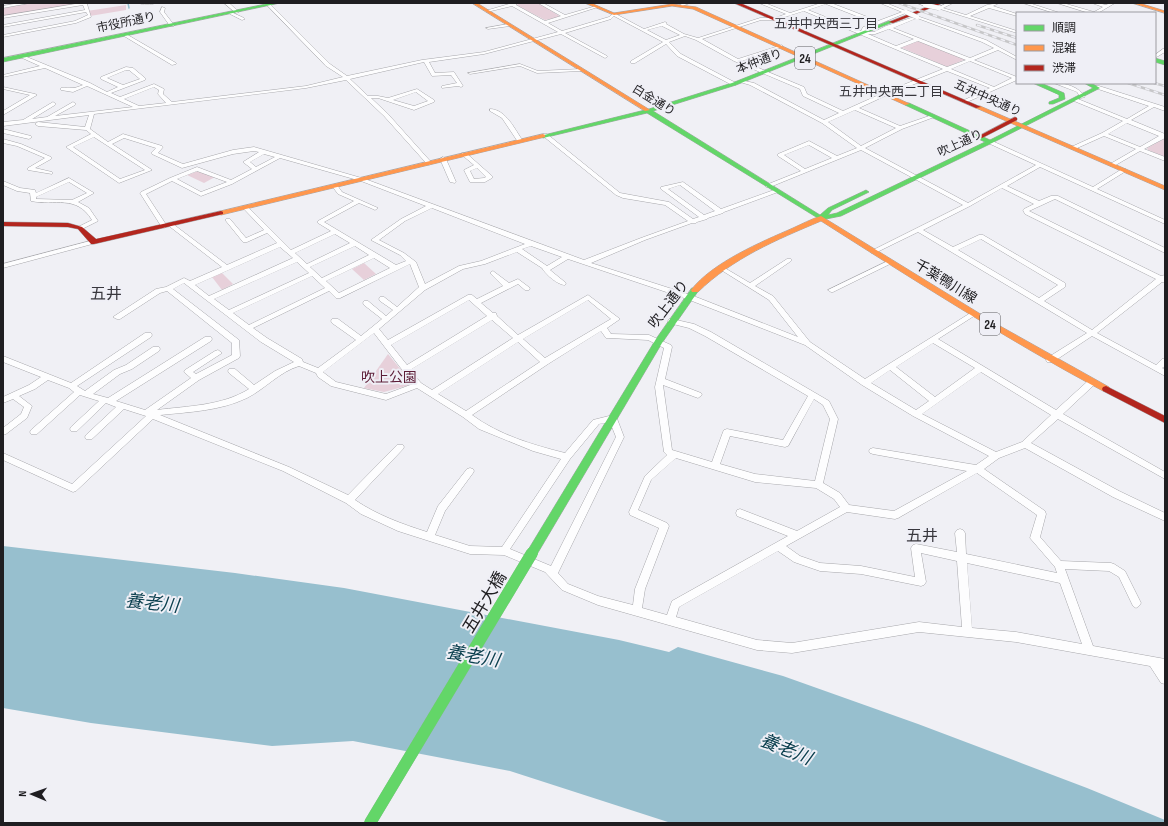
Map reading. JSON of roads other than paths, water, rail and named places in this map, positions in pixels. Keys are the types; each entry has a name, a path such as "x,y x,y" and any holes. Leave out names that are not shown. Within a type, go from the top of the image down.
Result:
{"street":[{"path":"3,7 28,3 30,13"},
{"path":"3,17 30,13 68,4 88,3"},
{"path":"141,3 153,3"},
{"path":"226,3 243,19"},
{"name":"白金通り","path":"474,3 533,41 649,110 821,218"},
{"path":"486,11 514,3 605,57"},
{"path":"540,3 564,16"},
{"name":"24","path":"587,3 614,14 685,4 737,26 990,142"},
{"name":"五井中央通り","path":"736,3 1165,188"},
{"path":"761,3 788,14"},
{"path":"698,40 737,26 762,19 775,19 826,3 878,23"},
{"path":"882,3 984,41 1016,58"},
{"path":"919,3 940,6 1016,32"},
{"path":"940,6 951,3"},
{"path":"967,16 997,3"},
{"path":"1025,3 1055,12"},
{"path":"1059,3 1090,12"},
{"path":"1094,3 1106,7"},
{"path":"1096,12 1113,3"},
{"path":"1134,3 1159,13 1165,4"},
{"path":"3,36 76,22 90,16 85,4"},
{"path":"271,4 328,65 348,79 367,97 429,162"},
{"name":"市役所通り","path":"3,60 271,4"},
{"name":"本仲通り","path":"94,242 363,180 429,162 649,110 738,83 862,33 940,6"},
{"path":"988,6 1016,15"},
{"path":"546,22 596,7"},
{"path":"163,8 162,12 172,25"},
{"path":"803,9 993,88"},
{"path":"3,26 87,11"},
{"path":"862,33 865,28 906,12"},
{"path":"5,124 306,87 426,61 484,53 533,41 610,18 614,14 666,42 679,54 738,83 752,84 824,122 861,148 968,205"},
{"path":"862,33 875,32 917,16"},
{"path":"644,30 664,24 683,36"},
{"path":"488,28 508,25"},
{"path":"888,27 1016,78"},
{"path":"126,35 174,64"},
{"path":"633,62 666,42 685,35 698,40 738,61 765,72 785,83 802,88 805,95 842,113"},
{"path":"895,48 918,39"},
{"path":"738,61 780,46"},
{"path":"824,122 917,80 997,48"},
{"path":"1156,57 1165,50"},
{"path":"22,56 122,98 141,108"},
{"path":"1156,58 1165,63"},
{"path":"426,61 434,75 452,73 460,85 444,87"},
{"path":"470,73 520,65 537,72 581,70"},
{"path":"3,76 46,66"},
{"path":"108,92 122,87 136,82 143,79 131,69 126,68 103,78 122,87"},
{"path":"965,101 1016,78"},
{"path":"63,89 73,91 88,84"},
{"name":"吹上通り","path":"821,218 830,209 1010,121 1063,98 1061,93 1038,84"},
{"path":"1059,84 1078,91 1082,97 1164,136"},
{"path":"1071,84 1086,90 1082,97"},
{"path":"1090,84 1152,106 1165,109"},
{"path":"122,98 154,85 162,90 160,94 171,104"},
{"name":"吹上通り","path":"613,418 658,341 689,297 704,281 720,268 746,252 821,218 839,215 990,142 1020,125 1082,97 1097,87"},
{"path":"3,88 35,95 3,114"},
{"path":"367,97 378,97 414,108 432,101 417,90 388,100"},
{"path":"24,122 53,104"},
{"path":"46,120 73,104"},
{"path":"1073,148 1104,134 1152,106"},
{"path":"3,107 12,109"},
{"path":"855,108 900,128"},
{"path":"492,110 504,117 520,141"},
{"path":"87,129 92,114"},
{"path":"584,263 643,239 721,212 805,171 861,148 900,128 934,116"},
{"path":"3,118 8,119 5,124"},
{"path":"33,121 35,124 87,129 149,170 119,181 69,147 94,135"},
{"path":"3,131 28,137"},
{"path":"1104,134 1165,159"},
{"path":"545,135 618,194 667,203 694,222"},
{"path":"108,144 123,136 142,140 160,147 154,153 182,166 233,152 254,149 363,180 530,244 689,297 809,344 865,383 916,414 996,456"},
{"path":"1112,165 1140,148 1164,136"},
{"path":"3,141 19,145 49,158 30,169 50,173"},
{"path":"990,142 1165,222"},
{"path":"805,171 780,156 809,143 836,158"},
{"path":"256,169 246,162 263,152"},
{"path":"464,154 477,166"},
{"path":"172,179 201,194 231,182 278,157"},
{"path":"443,159 453,182"},
{"path":"873,252 968,205 1040,165"},
{"path":"227,268 167,226 143,193 197,169 231,182"},
{"path":"1092,188 1124,170"},
{"path":"33,196 69,180 91,193 73,202"},
{"path":"705,218 663,188 681,183 721,212"},
{"path":"3,184 19,190 33,191 33,200 43,202 73,202 84,206 95,220 80,228"},
{"path":"335,186 340,193 375,208"},
{"path":"1002,186 1038,203"},
{"path":"1050,360 1092,333 1164,279 1027,213 1026,210 1038,203 1056,197 1165,251"},
{"path":"358,201 320,222 395,268"},
{"path":"423,288 414,264 402,254 374,240 403,220 431,206"},
{"path":"245,207 281,244 307,266 338,296 410,261"},
{"name":"千葉鴨川線","path":"821,218 972,314 1050,360 1165,420"},
{"path":"228,220 245,241 268,230"},
{"path":"3,224 68,225 80,228 94,242"},
{"path":"919,230 1092,333 1165,373"},
{"path":"291,252 335,232"},
{"path":"953,250 981,236 1063,284 1039,301"},
{"path":"3,266 94,242"},
{"path":"190,284 281,244"},
{"path":"307,266 354,244"},
{"path":"319,372 375,329 423,288 461,267 483,263 530,244"},
{"path":"517,249 544,267 563,283"},
{"path":"322,280 374,255"},
{"path":"546,270 567,257"},
{"path":"208,299 297,259"},
{"path":"750,286 788,260"},
{"path":"831,290 890,262"},
{"path":"720,268 771,298 809,344"},
{"path":"228,314 314,273"},
{"path":"493,273 508,286"},
{"path":"117,317 158,291 168,289 184,280 264,340 299,360 299,364"},
{"path":"477,302 518,281 527,288"},
{"path":"248,328 330,288"},
{"path":"3,456 74,488 148,414 196,378 236,356 236,342 168,289"},
{"path":"387,344 470,296 545,362"},
{"path":"432,394 519,338 588,298 616,319 545,362 466,415"},
{"path":"382,299 397,310"},
{"path":"366,303 386,319"},
{"path":"865,383 934,340 972,314"},
{"path":"406,369 494,316"},
{"path":"335,321 361,340"},
{"path":"672,321 691,326 708,334 826,403 834,419 818,485"},
{"path":"602,327 609,336 649,338 668,346 659,387 668,452 755,478 818,485 837,496 846,508"},
{"path":"375,329 418,385 466,415 482,427 536,449 568,457"},
{"path":"72,386 148,335"},
{"path":"74,429 107,401 208,339"},
{"path":"934,340 1056,414 1165,476"},
{"path":"34,432 83,393 117,372 129,367 156,349"},
{"path":"196,378 188,372 218,353"},
{"path":"3,359 72,386 83,393 148,414 286,469 349,500 364,511 401,528 470,550 504,551 548,569 565,587 598,600 757,645 792,648 919,627 1016,637 1165,664"},
{"path":"1157,369 1165,361"},
{"path":"148,414 231,402 278,373 299,364 319,372 334,384 386,397 418,385"},
{"path":"891,367 935,401"},
{"path":"916,414 980,368"},
{"path":"232,371 254,389"},
{"path":"3,400 32,387 46,377"},
{"path":"661,381 698,394"},
{"path":"670,620 676,604 846,508 895,515 977,469 996,456 1025,444 1092,382"},
{"path":"715,466 727,432 785,444 812,395"},
{"path":"3,432 24,416 28,406 14,396"},
{"path":"89,437 123,406"},
{"path":"504,551 568,457 596,422 613,418 620,437 552,574"},
{"name":"五井大橋","path":"370,823 613,418"},
{"path":"1025,444 1116,494 1165,517"},
{"path":"349,500 400,447"},
{"path":"873,451 977,469 1042,514 1035,538 1059,565 1089,650"},
{"path":"637,611 640,589 664,526 633,512 648,478 674,454"},
{"path":"430,537 441,509 470,471"},
{"path":"740,512 797,535"},
{"path":"960,533 967,632"},
{"path":"778,546 798,559 820,567 862,570 921,582 916,548 1064,579"},
{"path":"1059,565 1111,567 1122,574 1136,603"},
{"path":"1152,662 1165,679"}],"water":[{"name":"養老川","path":"3,546 235,573 344,588 619,640 669,652 678,647 783,676 918,724 1087,788 1165,820 1165,823 671,823 510,771 353,741 272,746 91,723 3,708"}],"waterway":[{"path":"128,3 129,8"}],"railway":[{"path":"899,3 1016,45"},
{"path":"977,25 1016,38"},
{"path":"1131,84 1165,95"},
{"path":"1156,84 1165,86"}],"district":[{"name":"五井中央西三丁目","path":"826,23"},
{"name":"五井中央西二丁目","path":"891,91"},
{"name":"五井","path":"106,293"},
{"name":"五井","path":"922,535"}],"park label":[{"name":"吹上公園","path":"389,377"}]}
